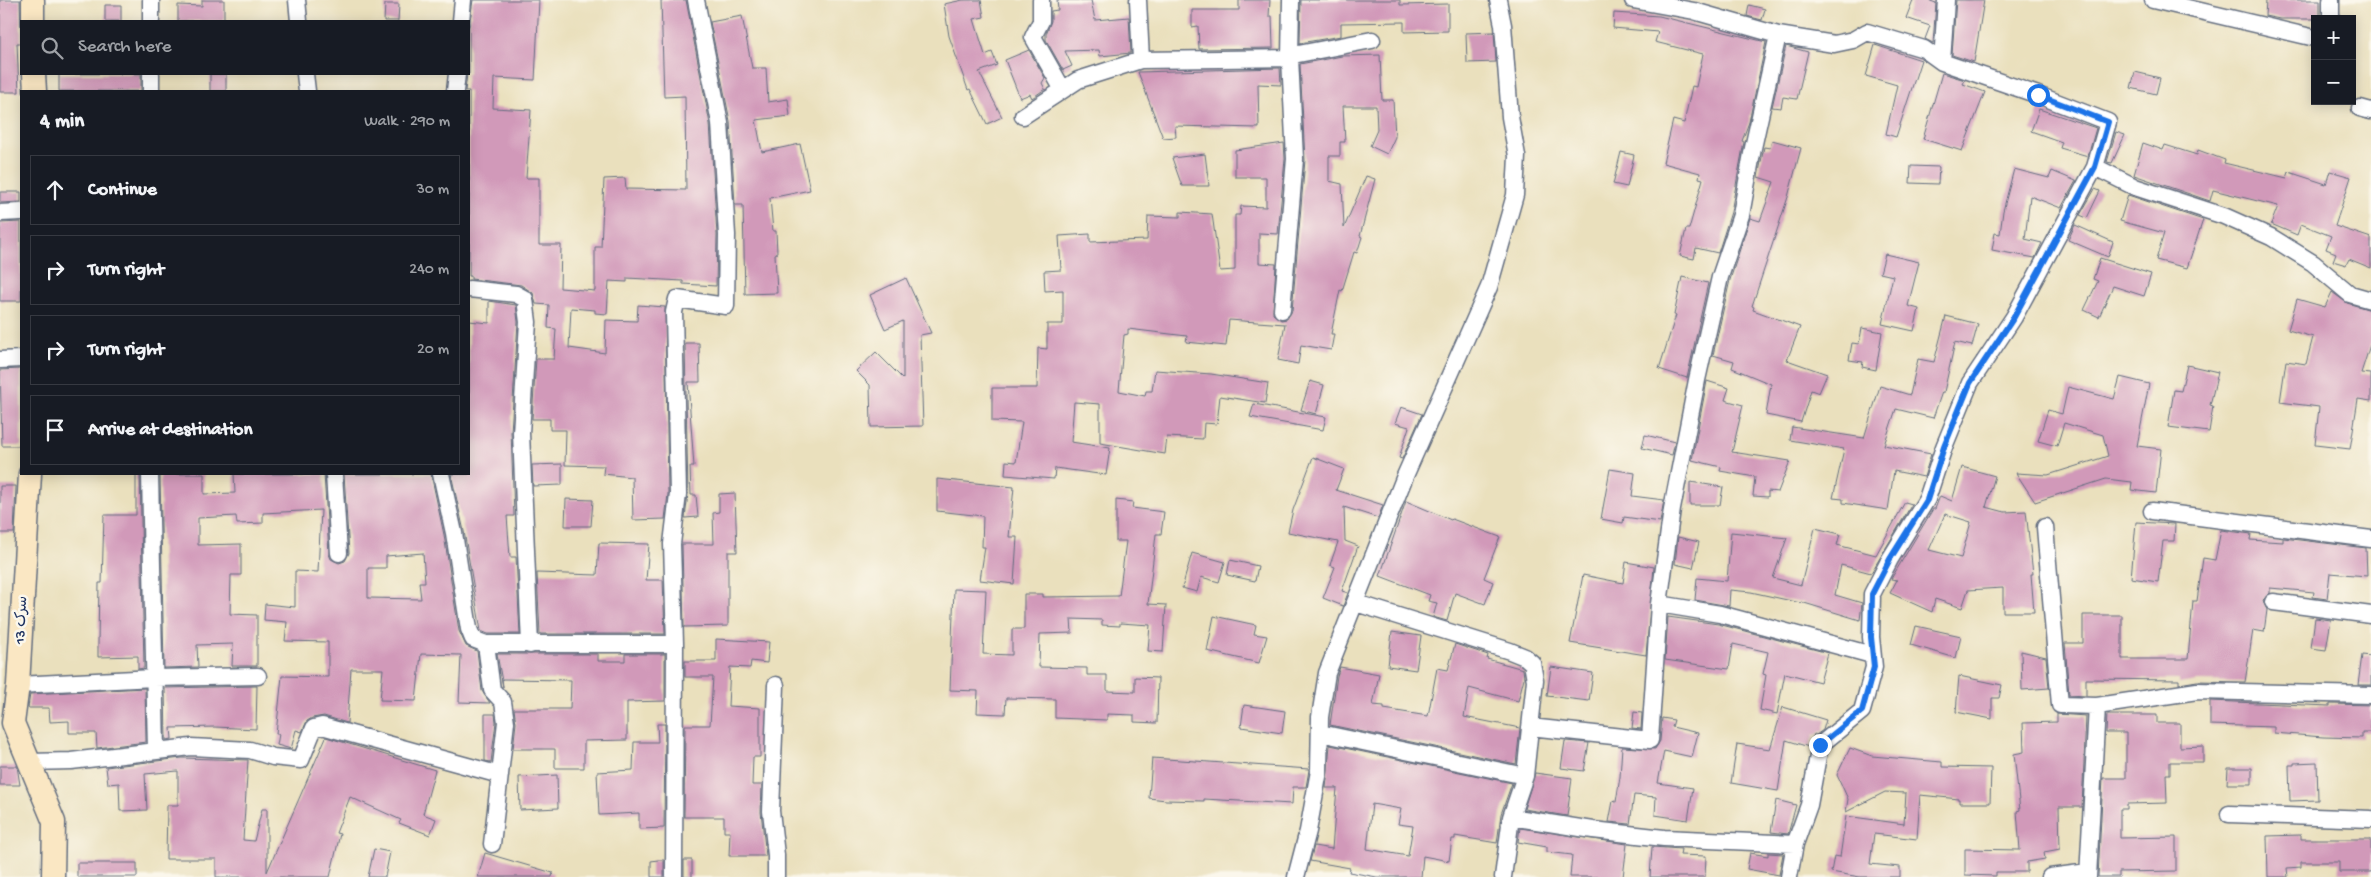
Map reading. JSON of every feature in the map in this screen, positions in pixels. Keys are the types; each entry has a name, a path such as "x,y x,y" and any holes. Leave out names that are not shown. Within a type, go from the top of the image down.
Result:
{"street":[{"path":"33,0 33,20"},
{"path":"151,0 151,20"},
{"path":"297,0 299,20"},
{"path":"461,20 463,0"},
{"path":"674,877 675,644 672,544 678,494 674,312 677,299 726,306 727,236 720,123 696,0"},
{"path":"1041,0 1041,21 1033,38 1063,90"},
{"path":"1138,0 1141,60"},
{"path":"1282,310 1295,159 1290,58 1291,0"},
{"path":"1296,877 1308,831 1320,771 1320,717 1327,674 1405,476 1489,287 1515,195 1517,156 1510,117 1503,26 1498,0"},
{"path":"1633,0 1694,11 1778,35 1834,44 1853,40 1867,32 1924,50 1942,62 2038,95 2108,122 2095,167 2014,317 1970,383 1944,447 1927,500 1890,559 1872,594 1872,655 1874,667 1862,711 1820,745 1809,806 1795,844 1789,877"},
{"path":"1942,62 1946,0"},
{"path":"2154,0 2311,37"},
{"path":"2331,0 2331,15"},
{"path":"1530,727 1650,740 1659,604 1672,509 1697,380 1720,278 1741,215 1753,148 1778,35"},
{"path":"1023,116 1078,80 1141,60 1290,58 1293,55 1372,40"},
{"path":"34,75 35,90"},
{"path":"151,75 151,90"},
{"path":"305,75 307,90"},
{"path":"455,90 457,75"},
{"path":"2095,167 2135,187 2224,216 2271,237 2313,263 2350,294 2371,300"},
{"path":"0,213 20,212"},
{"path":"470,289 516,294 525,299 528,322 521,433 530,645"},
{"path":"0,360 20,359"},
{"name":"سرک 13","path":"30,475 18,686 6,723 30,762 54,822 53,877"},
{"path":"150,475 156,750"},
{"path":"334,475 339,554"},
{"path":"441,475 454,533 469,629 473,639 486,644 675,644"},
{"path":"2152,511 2371,539"},
{"path":"2045,527 2060,705 2097,706 2197,691 2371,695"},
{"path":"2273,602 2371,615"},
{"path":"1356,603 1525,657 1532,663 1535,680 1525,776 1511,817 1503,877"},
{"path":"1659,604 1720,614 1872,655"},
{"path":"486,644 492,690 503,702 506,722 492,844"},
{"path":"18,686 154,678 258,676"},
{"path":"776,685 771,811 776,855 776,877"},
{"path":"2050,877 2088,875 2092,843 2097,706"},
{"path":"30,762 72,761 191,747 250,750 274,757 300,760 314,728 322,726 500,775"},
{"path":"1320,733 1525,776"},
{"path":"2229,814 2371,819"},
{"path":"1511,817 1593,830 1664,838 1795,844"}],"building":[{"path":"0,0 20,0 20,43 17,43 19,92 0,92"},
{"path":"202,0 224,0 224,20 178,20 178,5 202,6"},
{"path":"473,0 539,0 535,80 494,78 493,108 531,110 526,178 539,178 539,245 561,245 560,288 595,291 595,247 601,247 604,179 625,178 626,189 686,190 685,96 664,97 661,0 686,0 710,124 717,235 716,286 683,284 683,281 627,278 627,282 609,281 607,314 595,313 595,310 571,308 569,348 605,353 606,320 637,321 638,305 665,307 668,494 665,519 633,520 632,477 603,474 604,466 565,465 566,430 550,430 550,419 532,419 536,359 554,359 556,329 548,328 549,305 536,304 533,293 521,285 471,279 470,90 465,90 467,75 470,75 470,20"},
{"path":"963,0 981,0 984,17 974,19 985,55 992,52 997,65 979,72 1002,117 987,124 970,89 968,90 949,36 944,4"},
{"path":"1057,0 1091,0 1095,20 1129,17 1131,53 1100,56 1099,50 1065,51 1072,66 1063,70 1046,40 1046,34 1051,21 1051,11 1058,10"},
{"path":"1239,0 1270,0 1269,16 1272,16 1273,48 1199,49 1198,26 1192,27 1192,10 1239,10"},
{"path":"1301,0 1400,0 1400,5 1448,4 1448,31 1404,32 1404,22 1341,23 1341,36 1300,43"},
{"path":"1913,0 1928,0 1936,3 1933,43 1925,39 1930,26 1906,18"},
{"path":"1956,0 1984,0 1974,62 1952,55"},
{"path":"2266,0 2320,0 2320,15 2311,15 2311,19 2280,19 2265,16"},
{"path":"385,4 399,4 398,20 384,20"},
{"path":"105,5 121,5 121,20 105,20"},
{"path":"1749,5 1765,9 1762,20 1747,16"},
{"path":"1614,13 1659,16 1766,42 1749,122 1742,141 1744,142 1731,212 1718,253 1696,248 1694,259 1680,256 1686,229 1689,229 1703,179 1699,178 1700,173 1663,163 1673,120 1684,123 1692,86 1696,87 1703,54 1655,42 1658,32 1613,28"},
{"path":"742,16 752,68 766,68 768,102 788,99 790,116 756,120 762,152 800,144 810,190 770,198 773,231 776,231 777,293 745,294 743,205 735,205 730,121 710,22"},
{"path":"1494,32 1496,62 1467,63 1466,33"},
{"path":"1875,45 1921,60 1896,137 1886,134 1897,85 1866,76"},
{"path":"1786,46 1808,52 1797,99 1783,97 1781,108 1772,107"},
{"path":"1029,50 1045,78 1042,83 1045,89 1032,98 1030,94 1020,98 1005,60"},
{"path":"1380,55 1382,100 1393,100 1395,137 1387,154 1370,146 1377,130 1376,106 1343,106 1345,142 1340,142 1340,156 1329,156 1329,181 1342,184 1344,228 1366,176 1375,179 1357,253 1354,252 1342,291 1340,290 1331,334 1334,334 1331,350 1301,345 1298,364 1278,360 1285,324 1229,320 1226,346 1186,342 1187,336 1128,329 1128,334 1124,335 1119,391 1145,396 1146,391 1152,391 1155,370 1211,374 1268,383 1265,403 1220,396 1217,424 1204,423 1203,439 1167,437 1165,454 1100,443 1100,404 1074,402 1071,442 1110,448 1106,475 1055,468 1054,479 1005,475 1006,461 1016,462 1022,422 992,421 992,388 1037,388 1038,348 1047,349 1047,324 1063,324 1063,290 1045,291 1044,271 1061,270 1059,236 1090,234 1090,242 1147,240 1148,216 1180,217 1180,212 1212,214 1220,271 1235,270 1235,215 1240,215 1241,206 1266,207 1266,177 1235,177 1235,150 1284,143 1285,159 1278,234 1259,233 1259,263 1276,264 1273,314 1281,320 1287,319 1292,311 1305,160 1300,64 1342,56"},
{"path":"1280,68 1281,85 1258,84 1259,128 1175,126 1176,137 1163,138 1138,72"},
{"path":"2135,72 2160,78 2156,94 2131,88"},
{"path":"1942,73 1965,80 1963,84 1985,92 1962,151 1923,139"},
{"path":"59,75 141,75 141,90 59,90"},
{"path":"210,75 226,75 226,90 210,90"},
{"path":"2039,109 2096,128 2088,156 2060,148 2062,142 2031,131"},
{"path":"2116,132 2125,135 2112,163 2107,162"},
{"path":"1772,140 1801,148 1788,197 1752,306 1754,307 1753,310 1800,327 1787,360 1827,374 1819,393 1811,390 1801,422 1766,415 1771,384 1732,368 1734,361 1713,355 1730,280 1750,218 1760,221 1774,182 1758,177 1764,147 1770,148"},
{"path":"2143,143 2163,150 2165,145 2197,155 2198,150 2225,160 2224,163 2287,178 2289,172 2326,184 2330,171 2351,177 2335,226 2371,238 2371,268 2349,259 2346,265 2333,261 2336,253 2326,249 2331,236 2301,224 2297,235 2271,224 2278,206 2213,190 2210,201 2134,175"},
{"path":"1621,152 1634,155 1627,187 1613,184"},
{"path":"1205,154 1209,186 1182,186 1172,158"},
{"path":"1911,166 1939,167 1938,184 1910,183"},
{"path":"2014,169 2049,178 2052,171 2076,181 2061,208 2030,196 2025,239 2042,243 2035,258 1992,250 1995,233 2000,234 2003,211"},
{"path":"2095,189 2100,191 2087,218 2080,215"},
{"path":"0,192 20,192 20,202 0,203"},
{"path":"2128,195 2203,220 2187,268 2156,260 2164,233 2120,221"},
{"path":"20,222 20,301 0,301 0,223"},
{"path":"2075,225 2113,242 2108,257 2068,240"},
{"path":"1885,254 1919,262 1908,306 1919,309 1914,331 1882,324 1893,276 1880,273"},
{"path":"2100,258 2151,274 2144,296 2113,286 2099,317 2084,310 2098,281 2093,279"},
{"path":"1682,277 1708,283 1687,378 1659,369 1676,315 1674,315"},
{"path":"906,278 931,333 920,335 923,426 871,427 870,385 856,371 876,352 903,379 903,321 885,329 870,295"},
{"path":"2332,292 2347,303 2371,310 2371,342 2361,373 2371,374 2371,401 2358,399 2350,449 2315,445 2319,407 2280,402 2286,361 2306,364 2313,337 2288,330 2297,299 2325,307"},
{"path":"489,301 516,305 518,322 511,432 514,516 507,516 510,557 516,557 520,634 488,634 481,631 464,531 451,475 470,475 470,321 489,323"},
{"path":"1946,316 1978,324 1972,346 1955,342 1944,392 1942,392 1933,418 1896,409 1884,445 1931,454 1924,477 1894,471 1888,510 1843,503 1843,499 1833,498 1844,449 1790,440 1792,427 1864,438 1880,386 1910,395 1918,359 1934,362"},
{"path":"1862,328 1882,332 1876,370 1862,367 1863,362 1849,360 1852,343 1859,344"},
{"path":"685,343 699,343 700,382 688,382 694,467 690,467 691,495 696,495 698,517 685,518 688,494"},
{"path":"2187,365 2218,372 2210,405 2213,406 2209,432 2168,427 2174,390 2181,391"},
{"path":"20,369 20,446 2,446 0,370"},
{"path":"2120,377 2149,384 2137,446 2161,449 2156,493 2131,490 2132,482 2106,479 2035,502 2016,473 2048,475 2108,456 2103,435 2064,423 2057,446 2038,441 2048,410 2062,414 2068,387 2114,399"},
{"path":"1310,381 1324,385 1316,414 1301,410"},
{"path":"1707,381 1729,388 1725,400 1743,405 1732,452 1790,461 1778,492 1768,491 1768,497 1753,496 1755,477 1720,471 1721,467 1692,460"},
{"path":"1254,404 1326,417 1323,430 1250,417"},
{"path":"1401,407 1422,414 1402,459 1399,458 1409,427 1395,423"},
{"path":"1645,435 1675,442 1672,455 1642,448"},
{"path":"1313,457 1344,469 1336,490 1383,505 1378,518 1344,507 1345,541 1358,546 1342,591 1348,593 1343,606 1323,598 1335,567 1330,565 1338,542 1288,532 1293,510"},
{"path":"562,464 562,485 533,486 532,465"},
{"path":"1962,467 1995,476 1986,507 2005,512 2026,511 2033,574 2031,574 2034,612 2003,612 2003,588 1968,590 1962,608 1935,599 1932,612 1890,593 1897,580 1891,579 1933,509 1935,509 1940,496 1952,501","holes":["1945,514 1971,522 1961,558 1929,550"]},
{"path":"1610,469 1635,473 1632,496 1664,500 1660,522 1624,517 1623,523 1601,519"},
{"path":"136,475 140,475 144,668 138,669 138,656 98,657 99,583 102,583 104,515 136,515"},
{"path":"160,475 204,475 204,494 235,493 234,475 324,475 329,554 331,559 339,563 345,561 349,553 344,475 431,475 444,535 459,631 466,646 477,651 482,691 490,703 459,702 461,655 421,654 416,701 380,700 383,669 351,669 347,723 324,716 312,718 307,721 302,732 296,730 291,749 277,745 279,734 276,734 282,676 328,677 328,642 285,641 287,622 264,620 265,604 295,607 295,571 318,572 321,510 263,513 263,523 237,524 236,516 198,518 198,545 241,544 241,575 231,575 230,614 257,615 257,666 232,666 233,644 197,645 198,667 164,668","holes":["423,553 425,582 419,582 421,599 368,598 368,568 386,568 386,556"]},
{"path":"937,479 1014,487 1009,537 1017,537 1014,584 980,580 985,547 982,547 983,516 937,511"},
{"path":"1690,482 1723,487 1720,505 1690,505"},
{"path":"0,486 16,486 14,533 0,533"},
{"path":"735,493 737,552 728,552 728,626 684,627 682,544 714,544 713,513 719,512 719,494"},
{"path":"566,499 593,500 591,526 565,526"},
{"path":"1116,500 1133,502 1132,508 1164,512 1161,534 1156,534 1148,604 1166,605 1163,652 1148,651 1150,625 1120,623 1120,626 1102,625 1102,620 1071,619 1072,633 1040,634 1039,667 1087,668 1087,675 1107,675 1107,691 1135,692 1135,677 1158,678 1157,723 1134,722 1134,715 1107,714 1107,720 1055,718 1055,699 1006,698 1005,714 977,713 978,691 950,690 954,589 986,590 983,654 1012,655 1012,629 1024,629 1024,594 1043,594 1043,597 1119,596 1126,541 1116,541"},
{"path":"1406,501 1451,520 1500,537 1484,578 1493,582 1485,604 1455,593 1447,621 1433,617 1437,603 1428,601 1430,595 1380,576"},
{"path":"1905,502 1912,504 1871,573 1841,565 1835,595 1862,603 1860,620 1801,602 1751,592 1730,590 1729,606 1695,600 1697,578 1727,581 1731,532 1787,538 1773,578 1801,585 1815,528 1840,534 1837,545 1876,555"},
{"path":"2136,522 2175,524 2174,541 2163,541 2158,582 2131,578"},
{"path":"2221,530 2251,534 2250,540 2283,542 2283,538 2366,548 2367,576 2330,573 2327,599 2313,597 2314,592 2270,588 2270,593 2263,600 2267,610 2264,632 2253,630 2245,682 2197,681 2179,684 2179,680 2086,679 2086,696 2069,695 2065,643 2083,643 2083,615 2122,615 2122,659 2188,659 2193,601 2197,601 2203,558 2215,560"},
{"path":"1678,537 1699,542 1693,568 1675,564"},
{"path":"599,543 649,544 646,580 663,580 665,634 540,634 537,573 597,575"},
{"path":"1192,553 1225,562 1219,582 1201,577 1197,592 1182,588"},
{"path":"1230,560 1258,566 1255,581 1227,575"},
{"path":"1626,562 1654,567 1646,655 1570,643 1583,575 1623,583"},
{"path":"1214,616 1256,625 1254,634 1267,636 1259,663 1207,651"},
{"path":"1668,617 1718,624 1828,653 1820,682 1785,673 1777,714 1760,710 1766,675 1763,674 1768,652 1733,644 1729,669 1665,660"},
{"path":"2315,618 2331,620 2326,650 2311,648"},
{"path":"1916,626 1961,636 1956,658 1911,645"},
{"path":"1392,632 1421,636 1416,670 1388,666"},
{"path":"716,639 769,642 767,663 751,661 750,668 730,667 728,706 760,708 760,757 753,757 752,785 762,785 761,812 766,856 729,856 730,832 724,832 724,817 684,817 685,725 710,725 713,677 685,677 685,661 716,661"},
{"path":"1455,644 1488,655 1487,659 1523,669 1524,678 1518,701 1469,688 1464,717 1520,728 1516,764 1330,725 1340,667 1379,674 1373,705 1384,706 1384,709 1428,716 1437,668 1448,670"},
{"path":"2021,651 2046,657 2049,688 2022,690"},
{"path":"497,654 598,654 598,661 625,661 625,654 665,654 665,701 627,702 627,740 584,741 584,768 555,768 555,749 513,749 516,723 514,709 570,709 571,680 502,679 503,687"},
{"path":"2362,655 2371,656 2371,685 2358,685"},
{"path":"1551,667 1593,673 1589,701 1547,696"},
{"path":"1959,676 2002,685 1999,698 1992,698 1992,719 1956,712"},
{"path":"257,686 256,729 215,727 171,728 172,739 166,740 165,688"},
{"path":"145,688 146,742 97,748 96,733 69,733 69,721 50,722 49,708 28,708 30,694"},
{"path":"2210,701 2330,706 2330,704 2371,705 2371,732 2362,732 2362,738 2323,737 2274,733 2274,727 2210,725"},
{"path":"1244,705 1285,711 1282,733 1241,727"},
{"path":"1783,707 1826,720 1823,730 1816,735 1814,734 1809,747 1786,740 1778,791 1731,783 1737,744 1770,749"},
{"path":"1634,712 1642,713 1641,729 1632,728"},
{"path":"485,714 495,714 496,722 491,762 485,761"},
{"path":"2057,714 2086,716 2082,807 2059,807 2060,849 2044,852 2045,859 2027,862 2027,872 1996,872 1996,876 1965,875 1965,849 2020,850 2017,811 2020,810 2014,754 2024,752 2023,723 2057,722"},
{"path":"2107,715 2157,715 2157,723 2180,723 2180,747 2203,746 2203,762 2170,762 2170,774 2166,774 2167,803 2127,804 2127,809 2120,809 2120,838 2176,837 2176,871 2119,872 2119,877 2098,877 2103,778 2126,778 2126,733 2106,733"},
{"path":"1662,718 1674,720 1672,727 1698,733 1692,757 1664,751 1658,783 1693,788 1688,820 1655,815 1656,797 1634,795 1630,824 1609,822 1613,801 1616,802 1622,747 1655,749 1660,741"},
{"path":"657,724 665,724 664,828 639,829 639,813 599,815 597,772 633,770 634,742 658,742"},
{"path":"326,737 435,770 423,814 436,819 430,835 399,823 401,820 350,797 336,833 340,834 330,877 216,877 216,859 166,859 167,805 178,805 178,771 145,774 147,810 120,811 119,783 108,784 106,767 182,758 248,760 243,840 254,841 262,809 267,809 267,872"},
{"path":"1565,741 1589,743 1584,771 1561,768"},
{"path":"1330,745 1512,783 1501,814 1497,843 1455,836 1455,839 1452,839 1449,861 1423,856 1421,877 1377,877 1349,872 1350,868 1310,861 1314,846 1332,849 1337,788 1326,788","holes":["1372,804 1401,809 1398,824 1413,826 1408,856 1367,849"]},
{"path":"1850,748 1872,756 1942,762 1942,767 1991,768 1990,803 1959,803 1959,799 1920,795 1917,839 1874,834 1870,864 1900,867 1900,877 1860,877 1831,872 1834,856 1840,857 1846,816 1904,824 1906,793 1885,792 1846,812 1848,799 1837,775"},
{"path":"1152,758 1309,770 1306,787 1293,787 1292,804 1204,799 1204,801 1166,800 1149,798"},
{"path":"2317,762 2318,800 2290,801 2289,765"},
{"path":"0,766 17,766 20,785 0,785"},
{"path":"2228,768 2252,768 2252,784 2227,784"},
{"path":"1535,773 1572,778 1567,816 1524,809"},
{"path":"557,775 558,808 520,810 519,777"},
{"path":"1776,800 1796,805 1788,834 1771,832"},
{"path":"1520,828 1627,844 1623,877 1570,877 1572,855 1547,852 1547,847 1518,842"},
{"path":"2301,835 2301,839 2371,839 2371,872 2339,872 2339,862 2301,862 2301,867 2287,868 2288,877 2268,877 2267,836"},
{"path":"1652,847 1681,849 1680,855 1706,856 1705,877 1650,877"},
{"path":"374,849 390,852 385,877 368,877"},
{"path":"485,853 553,873 552,877 478,877"},
{"path":"1750,853 1768,856 1768,853 1783,854 1779,875 1747,869"},
{"path":"664,860 664,877 651,877 651,861"},
{"path":"684,860 692,860 692,877 684,877"},
{"path":"77,863 137,863 137,877 77,877"}],"route":[{"path":"1820,745 1862,711 1874,667 1871,637 1872,594 1890,559 1927,500 1944,447 1970,383 2014,317 2095,167 2108,122 2038,95"}]}
